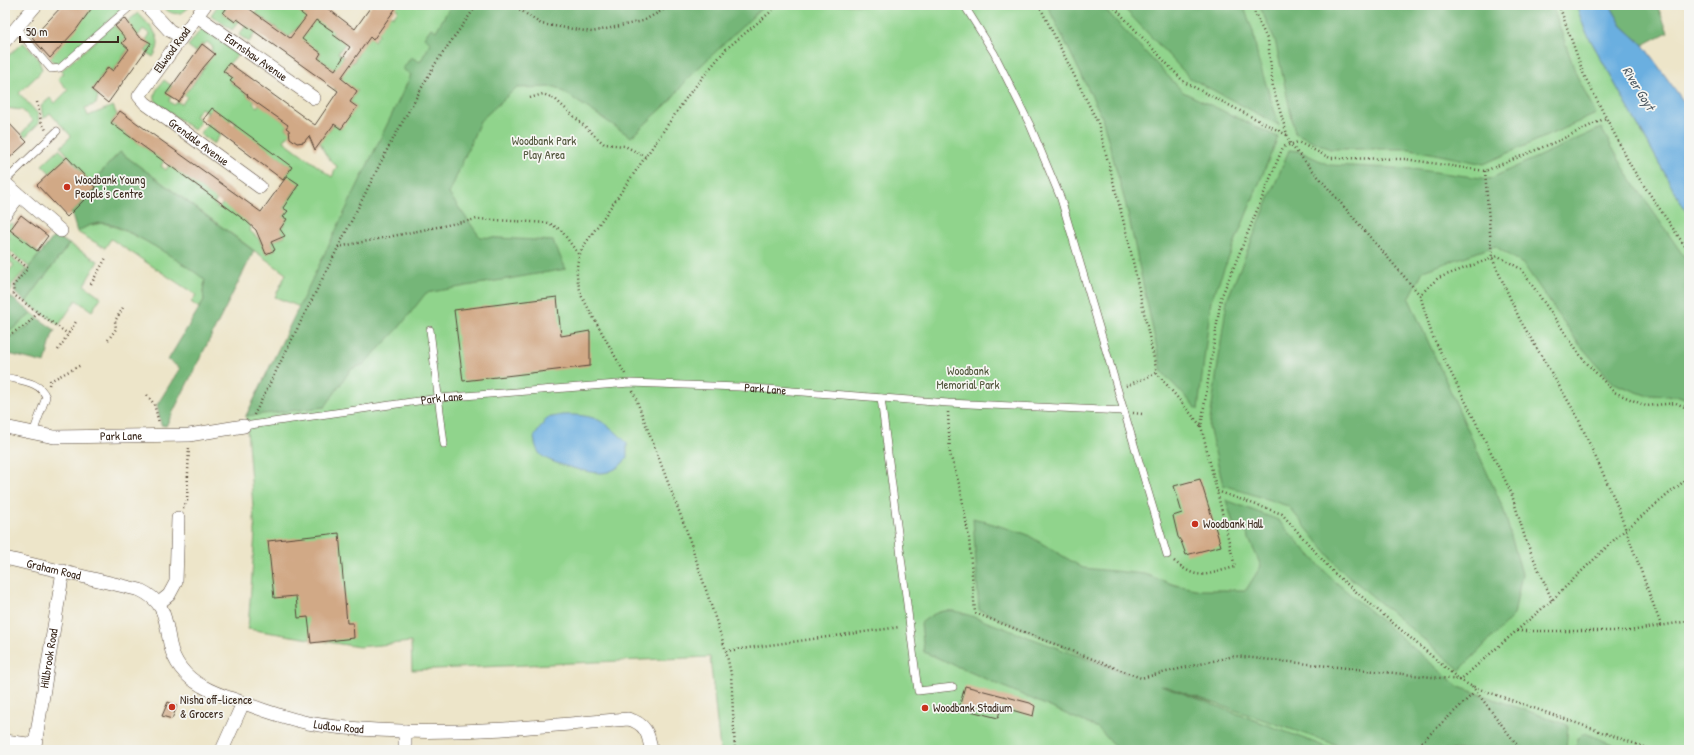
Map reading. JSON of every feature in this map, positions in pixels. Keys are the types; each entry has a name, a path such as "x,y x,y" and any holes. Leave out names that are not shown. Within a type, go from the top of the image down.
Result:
{"street":[{"path":"5,41 36,5"},
{"path":"146,5 169,30 181,38"},
{"name":"Ellwood Road","path":"139,96 201,10"},
{"name":"Earnshaw Avenue","path":"201,10 314,98"},
{"name":"Grendale Avenue","path":"139,96 145,103 260,187"},
{"path":"5,182 61,231"},
{"path":"5,214 20,196"},
{"name":"Park Lane","path":"5,427 54,437 189,435 246,426"},
{"path":"159,603 169,595 176,582 178,518"},
{"name":"Graham Road","path":"5,558 140,590 149,594 159,603"},
{"name":"Hillbrook Road","path":"5,740 35,745 63,571"},
{"name":"Ludlow Road","path":"159,603 166,616 171,645 183,671 190,679 215,693 276,715 309,723 358,729 405,731 512,728 628,719 640,723 650,737 651,750"},
{"path":"222,750 243,703"},
{"path":"405,731 405,750"}],"lane":[{"path":"16,28 51,69 60,68 132,5"},
{"path":"964,5 994,53 1023,112 1061,199 1166,555"},
{"path":"5,182 57,131"},
{"path":"430,330 444,444"},
{"path":"5,377 34,384 43,389 46,397 33,433"},
{"name":"Park Lane","path":"246,426 439,398 630,383 739,387 948,404 1124,411"},
{"path":"882,398 918,691 953,687"}],"path":[{"path":"246,426 388,148 435,64 477,5"},
{"path":"513,5 540,24 592,32 643,21 672,5"},
{"path":"735,750 731,674 726,651 687,532 630,383 582,297 576,269 579,255 689,94 726,49 779,5"},
{"path":"1039,5 1098,123 1129,243 1156,373 1201,426"},
{"path":"1112,5 1184,82 1287,135"},
{"path":"1251,5 1268,41 1273,88 1290,144 1420,295 1432,335 1511,492 1526,541 1552,600"},
{"path":"1559,5 1584,75 1632,168 1689,252"},
{"path":"530,98 543,94 555,99 604,144 625,146 646,158"},
{"path":"37,102 41,121 50,138"},
{"path":"1166,555 1184,569 1197,576 1235,567 1201,426 1221,298 1284,147 1298,142 1330,158 1405,159 1485,171 1560,140 1606,118"},
{"path":"1485,171 1492,258 1520,320 1577,416 1615,500 1662,628"},
{"path":"337,247 477,219 549,223 561,230 579,255"},
{"path":"5,250 28,268 13,286 14,295 38,314 68,334"},
{"path":"1420,295 1438,278 1498,256 1521,269 1583,359 1614,392 1646,406 1676,402 1689,409"},
{"path":"91,284 106,258"},
{"path":"108,340 116,329 115,321 124,306"},
{"path":"5,337 26,324 38,314"},
{"path":"58,350 77,320"},
{"path":"46,397 50,381 81,365"},
{"path":"1117,389 1156,373"},
{"path":"147,395 154,404 163,436"},
{"path":"948,404 950,454 960,487 969,538 975,613 1141,678 1234,656 1460,680 1552,600 1618,536 1689,477"},
{"path":"178,518 187,501 189,435"},
{"path":"1216,491 1282,514 1334,573 1460,680 1471,686 1653,750"},
{"path":"1516,631 1630,631 1689,621"},
{"path":"726,651 910,626"},
{"path":"1471,686 1521,750"},
{"path":"1413,750 1474,693"}],"green space":[{"path":"94,5 127,5 60,64 56,64 50,58"},
{"path":"161,5 171,5 176,9 179,5 191,5 184,12 176,14 168,11"},
{"path":"218,5 226,9 223,13 235,22 243,11 239,21 232,30 211,15"},
{"name":"Woodbank Memorial Park","path":"261,5 293,5 300,7 334,31 332,34 339,39 347,41 338,53 353,63 364,42 369,36 374,41 379,34 373,29 386,12 393,17 398,10 392,5 1576,5 1585,30 1689,217 1689,750 720,750 710,657 412,670 411,642 359,647 248,629 255,533 246,416 300,307 275,297 286,274 120,152 91,183 61,147 71,136 50,113 43,119 41,106 50,98 55,103 68,90 58,79 63,73 61,71 113,25 118,29 138,13 155,34 158,44 157,50 153,57 145,51 151,44 146,40 150,34 143,29 133,43 126,38 122,43 129,48 113,71 108,67 99,79 103,83 98,82 92,90 98,96 96,104 85,108 88,116 113,106 117,115 111,123 164,161 161,166 166,170 169,165 217,199 214,204 219,208 223,203 247,221 246,222 251,227 249,230 259,239 266,254 275,250 271,242 285,236 278,226 282,227 287,220 283,217 287,211 283,208 299,185 279,177 284,171 288,173 292,167 237,128 235,126 236,123 232,120 217,125 214,129 221,134 214,144 200,134 216,112 206,116 208,112 201,108 195,116 201,121 194,130 155,100 156,91 164,80 172,86 166,93 171,97 169,101 174,105 177,102 182,104 187,97 184,94 191,87 214,53 211,50 213,47 207,42 204,45 202,44 196,52 188,46 202,28 238,54 223,71 233,78 230,82 255,101 253,103 257,107 260,103 284,122 289,124 286,128 291,132 284,141 332,177 337,166 325,153 315,124 324,137 334,124 341,129 357,107 350,102 357,91 351,87 350,89 335,90 334,88 343,76 318,58 321,53 316,49 298,44 299,26 289,37 257,14 248,26 256,32 249,42 239,35"},
{"path":"451,5 765,5 691,75 667,104 631,137 556,87 516,88 480,121 449,194 480,237 553,241 566,269 426,293 398,329 363,365 351,369 325,407 246,416 411,75 403,69 411,57 420,62 431,43 424,38 431,28 436,31"},
{"path":"1047,5 1101,5 1183,92 1278,137 1211,301 1198,410 1162,372 1127,209 1102,117"},
{"path":"1121,5 1243,5 1253,31 1258,59 1279,125 1190,78"},
{"path":"1259,5 1552,5 1576,74 1596,114 1484,164 1410,149 1330,149 1295,133 1275,40"},
{"path":"1610,5 1657,5 1668,32 1643,45 1622,26"},
{"path":"23,42 38,58 42,69 39,74 19,93 38,114 39,123 25,137 22,133 33,121 22,110 5,108 5,59"},
{"path":"1601,128 1628,175 1689,264 1689,400 1679,396 1645,395 1613,383 1579,344 1524,265 1495,246 1423,271 1409,299 1503,508 1522,574 1514,615 1460,670 1340,569 1288,506 1223,485 1209,427 1227,300 1289,150 1299,151 1329,165 1412,169 1489,179"},
{"path":"59,149 67,157 50,173 42,165"},
{"path":"120,152 254,251 166,426 161,425 157,405 180,368 168,360 204,300 203,291 205,280 155,247 112,225 103,223 96,224 77,232 71,212 96,189 91,183"},
{"path":"10,223 14,225 10,230 40,254 29,267 5,247 10,238 5,234 5,229"},
{"path":"103,223 114,226 156,247 185,264 206,280 203,291 204,300 199,308 191,302 196,295 111,239 105,248 77,232 86,226"},
{"path":"55,235 69,244 26,302 15,293 15,285"},
{"path":"69,244 98,261 84,285 101,297 92,311 76,300 59,325 26,302"},
{"path":"9,255 26,269 11,286 13,288 5,299 5,276 14,265 6,259"},
{"path":"8,295 32,313 14,328 5,331 5,299"},
{"path":"32,313 38,318 27,327 5,340 5,331 14,328"},
{"path":"38,318 55,330 45,363 5,353 5,340 27,327"},
{"path":"1226,500 1278,520 1331,578 1459,687 1568,725 1566,750 1352,750 1161,685 1334,750 1118,750 1098,728 924,652 921,623 933,614 951,611 971,616 1128,674 979,610 973,518 1026,534 1083,568 1144,574 1175,585 1201,590 1246,590 1261,566 1246,532 1233,523"},
{"path":"1585,733 1627,750 1576,750 1577,738"}],"water":[{"name":"River Goyt","path":"1576,5 1610,5 1622,26 1643,45 1689,109 1689,217 1585,30"},
{"path":"562,415 591,417 605,424 627,443 627,458 616,468 609,472 601,473 569,467 545,458 538,451 534,437 547,418"}],"building":[{"path":"63,5 94,5 76,30 50,58 32,38"},
{"path":"229,5 244,5 290,38 306,17 290,5 323,5 355,29 372,5 398,5 373,40 370,37 341,78 357,91 350,102 357,107 341,129 334,124 315,150 309,136 304,142 297,143 290,138 289,130 286,128 288,125 247,96 248,95 230,81 233,78 223,71 229,63 315,125 338,91 237,19 235,22 223,13","holes":["316,20 334,32 332,34 350,47 335,70 318,58 321,53 302,39"]},
{"path":"125,18 138,36 151,43 108,103 92,90 108,67 113,71 129,49 122,43 126,39 115,26"},
{"path":"202,44 215,54 179,102 166,94"},
{"path":"212,108 292,167 283,180 203,120"},
{"path":"120,111 261,212 287,176 299,184 283,208 288,211 283,217 287,219 280,229 285,236 271,242 275,250 266,254 256,230 246,221 111,123"},
{"path":"5,119 27,142 5,162"},
{"name":"Woodbank Young People's Centre","path":"67,157 96,188 67,217 37,185"},
{"path":"21,215 48,236 37,251 10,230"},
{"path":"557,297 561,336 590,331 590,366 463,381 454,310"},
{"name":"Woodbank Hall","path":"1200,479 1221,546 1186,555 1178,537 1173,516 1182,513 1174,486"},
{"path":"339,533 347,623 353,623 354,638 311,643 308,617 298,618 296,596 274,598 268,541"},
{"path":"965,686 1030,703 1035,706 1033,716 1001,707 998,718 959,708"},
{"path":"168,702 177,706 172,719 162,716"}],"place":[{"name":"Woodbank Young People's Centre","path":"67,187"},
{"name":"Woodbank Hall","path":"1195,524"},
{"name":"Nisha off-licence & Grocers","path":"172,707"},
{"name":"Woodbank Stadium","path":"925,708"}],"park label":[{"name":"Woodbank Park Play Area","path":"544,148"}]}
